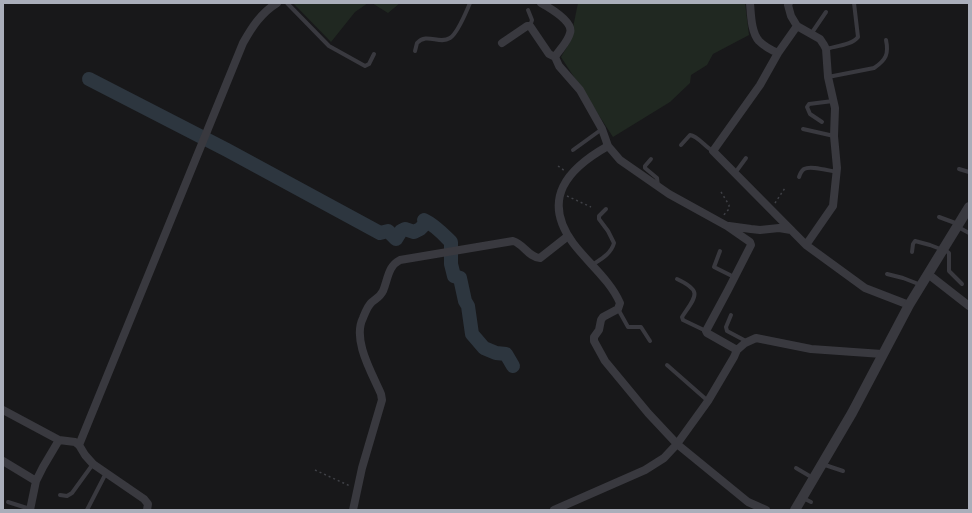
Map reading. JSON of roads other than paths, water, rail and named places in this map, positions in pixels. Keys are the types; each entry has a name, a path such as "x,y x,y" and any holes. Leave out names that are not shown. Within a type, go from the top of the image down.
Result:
{"street":[{"path":"79,445 243,43 255,23 268,8 277,3"},
{"path":"541,3 566,21 571,29 570,34 555,57"},
{"path":"750,3 755,34 758,40 778,53"},
{"path":"789,3 788,6 791,16 797,26 820,39 826,49 828,77 835,108 834,136 837,172 833,206 806,245"},
{"path":"502,43 527,26 530,26 549,54 555,57 560,66 580,90 602,129 608,146 620,160 669,194 727,226 750,242 751,244 706,330 707,333 737,350"},
{"path":"797,26 778,53 760,85 713,151 806,245 865,288 909,306"},
{"path":"608,146 595,153 569,175 560,192 558,206 568,236 617,297 620,303 618,309 603,317 601,320 601,326 594,337 594,341 605,361 620,381 677,444 748,502 766,510"},
{"path":"795,510 807,500 813,478 852,413 882,354 921,285 969,208"},
{"path":"727,226 730,225 760,230 779,228 791,230"},
{"path":"353,510 382,400 359,338 359,329 362,319 372,302 378,299 382,292 392,266 400,260 513,241 518,243 529,254 536,258 540,258 568,236"},
{"path":"928,274 969,306"},
{"path":"554,510 645,470 664,458 677,444 708,401 737,350 745,343 756,338 811,349 882,354"},
{"path":"3,410 59,440 75,442 93,464 144,499 148,504 147,510"},
{"path":"30,510 36,481 59,440"},
{"path":"3,461 36,481"}],"lane":[{"path":"287,3 319,34 329,46 365,66 370,64 374,54"},
{"path":"415,51 417,43 424,38 445,40 450,38 458,27 470,3"},
{"path":"826,49 851,42 858,37 854,3"},
{"path":"528,10 532,20 530,26"},
{"path":"811,34 826,12"},
{"path":"828,77 874,68 880,64 887,54 888,51 886,40"},
{"path":"822,122 810,114 807,107 809,104 833,101"},
{"path":"573,150 602,129"},
{"path":"802,129 834,136"},
{"path":"681,144 690,135 694,135 707,148 713,151"},
{"path":"734,173 746,158"},
{"path":"651,159 645,168 657,178 658,186"},
{"path":"798,177 802,170 806,168 837,172"},
{"path":"959,168 969,172"},
{"path":"591,265 605,257 612,249 614,243 599,219 599,216 606,210"},
{"path":"939,217 958,225 969,233"},
{"path":"912,252 915,241 930,245 949,253 949,271 962,284"},
{"path":"720,251 714,267 734,278"},
{"path":"888,274 921,285"},
{"path":"676,278 690,285 694,291 694,298 682,317 683,320 706,330"},
{"path":"618,309 628,327 641,327 650,340"},
{"path":"731,315 726,327 727,330 744,340 745,343"},
{"path":"667,365 708,401"},
{"path":"60,495 67,496 72,493 93,464"},
{"path":"822,464 843,471"},
{"path":"796,468 813,478"},
{"path":"87,510 106,473"},
{"path":"8,502 30,510"}],"waterway":[{"path":"89,79 227,150 380,233 388,231 396,239 401,231 405,229 414,232 420,229 425,224 424,220 432,224 451,242 451,264 454,276 460,278 465,301 468,306 472,334 484,348 496,353 506,354 513,366"}]}
